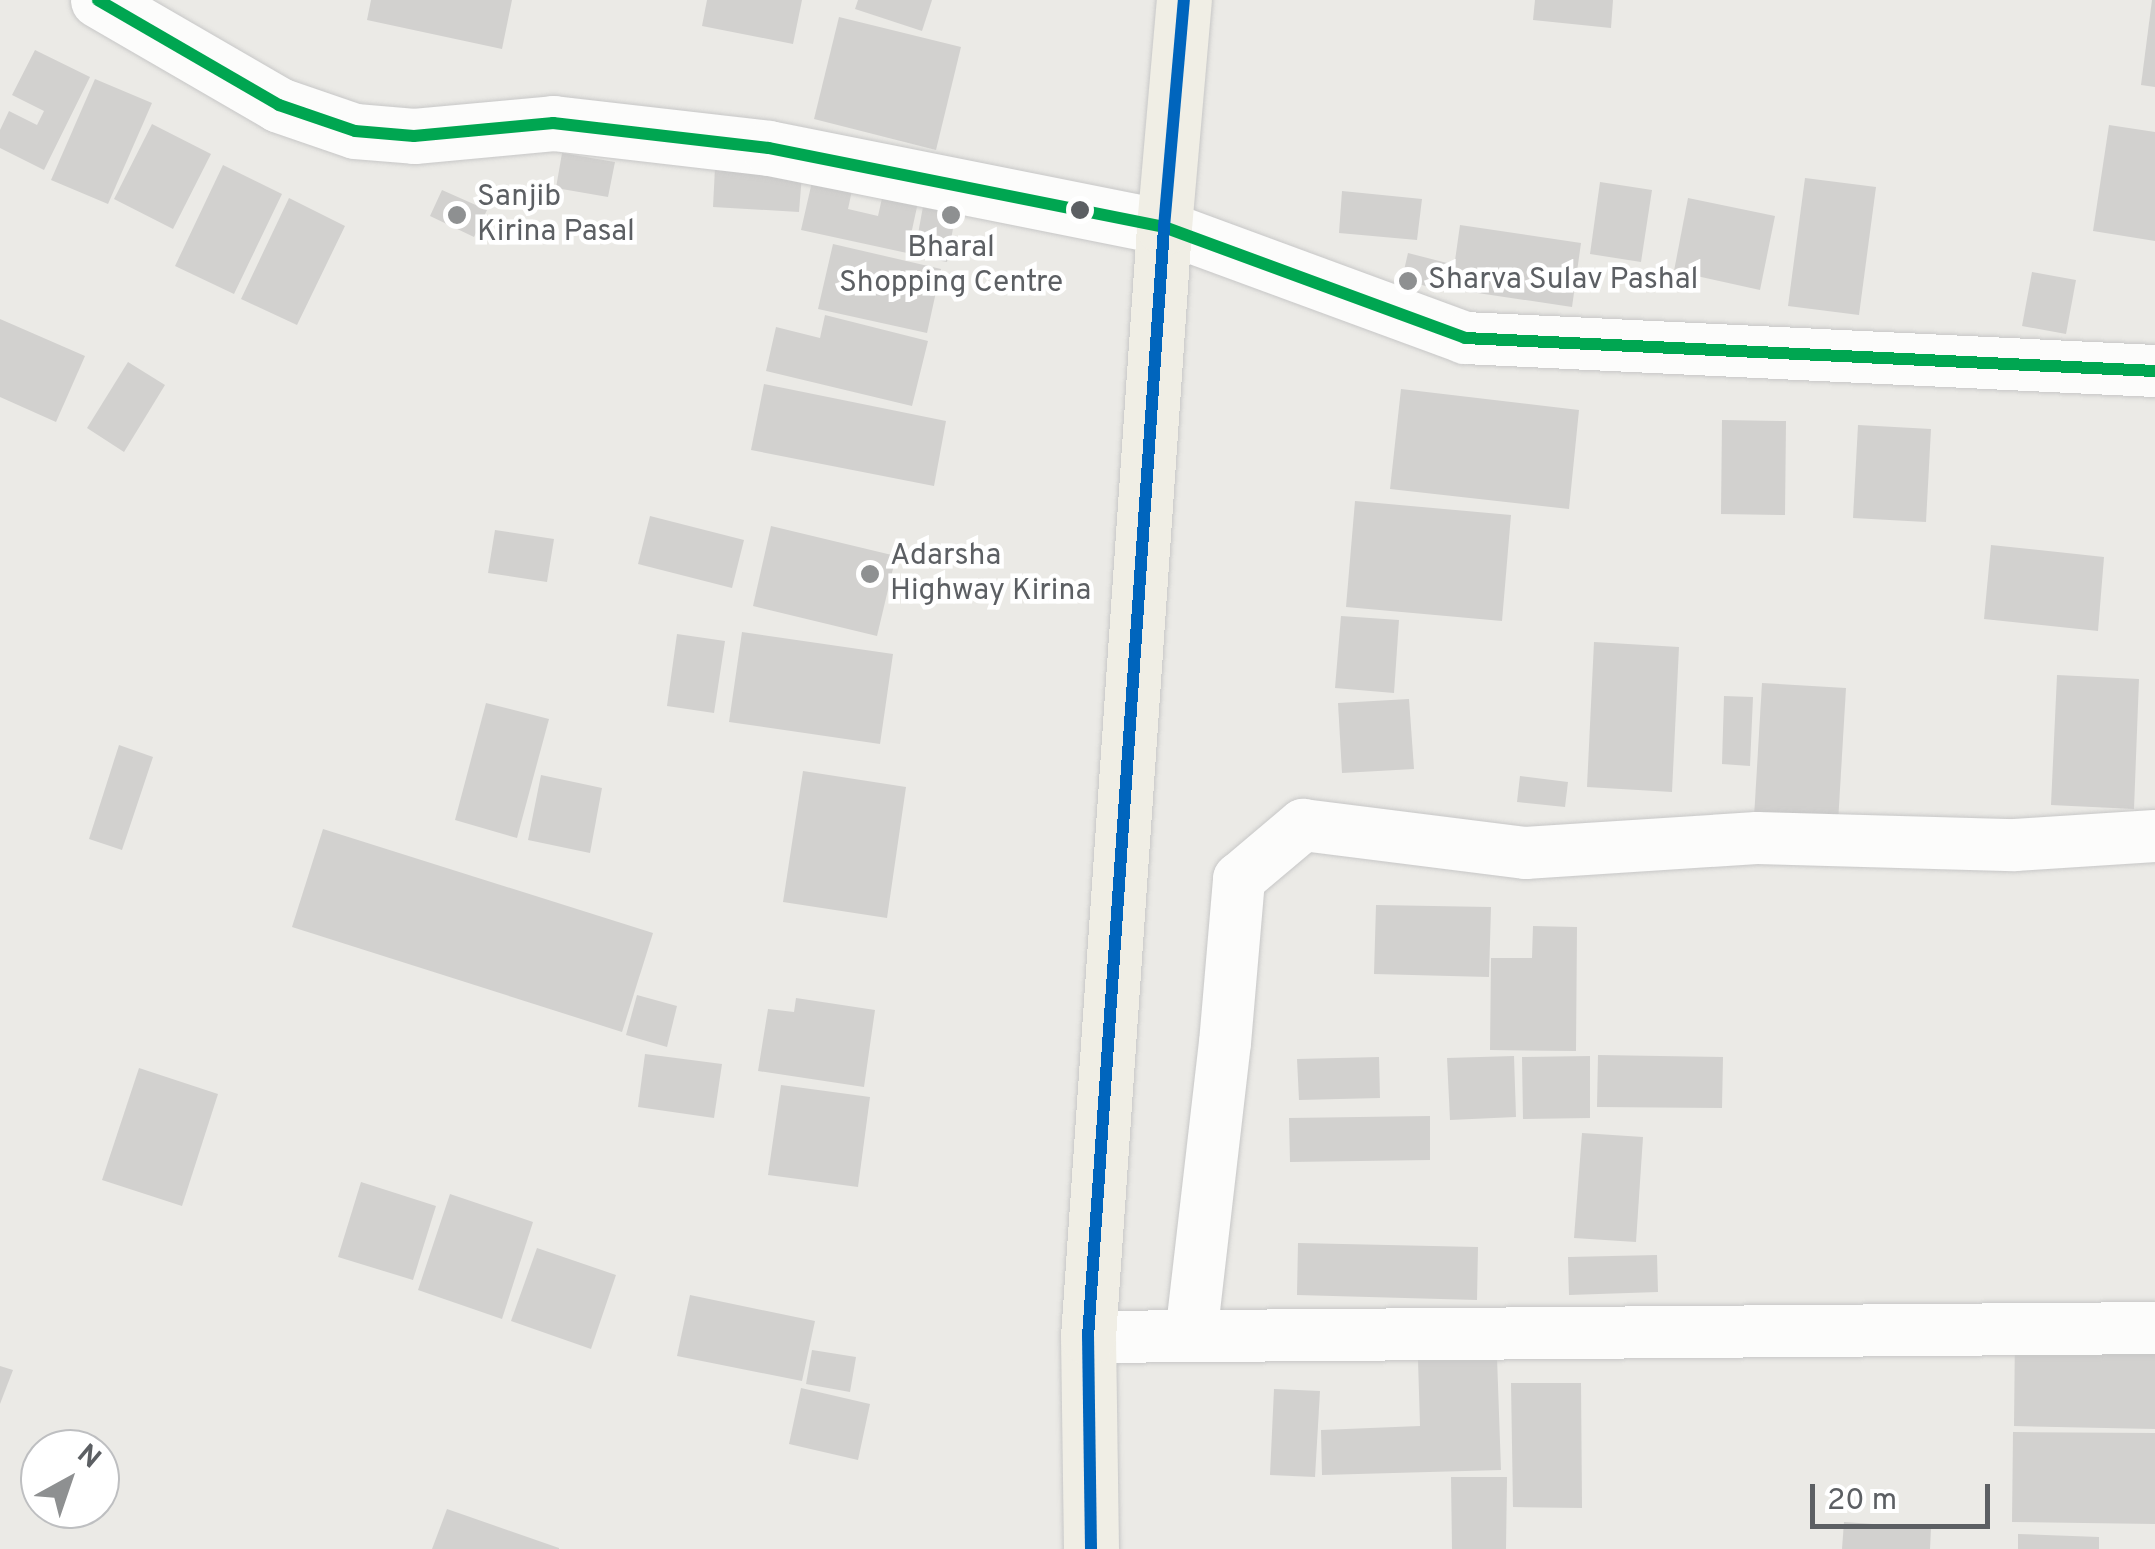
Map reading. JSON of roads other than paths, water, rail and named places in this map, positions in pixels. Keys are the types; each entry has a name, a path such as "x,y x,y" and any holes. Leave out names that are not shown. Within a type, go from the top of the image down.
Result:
{"highway":[{"path":"1091,1549 1088,1338 1164,227 1184,0"}],"main road":[{"path":"98,0 278,105 355,131 414,136 552,123 769,148 1164,227"}],"street":[{"path":"1164,227 1465,338 2155,372"},
{"path":"1191,1336 1225,1043 1239,879 1303,824 1525,853 1757,838 2015,845 2155,836"},
{"path":"1088,1338 2155,1328"}],"place":[{"name":"Sanjib Kirina Pasal","path":"457,215"},
{"name":"Bharal Shopping Centre","path":"951,215"},
{"name":"Sharva Sulav Pashal","path":"1408,281"},
{"name":"Adarsha Highway Kirina","path":"870,574"}]}
